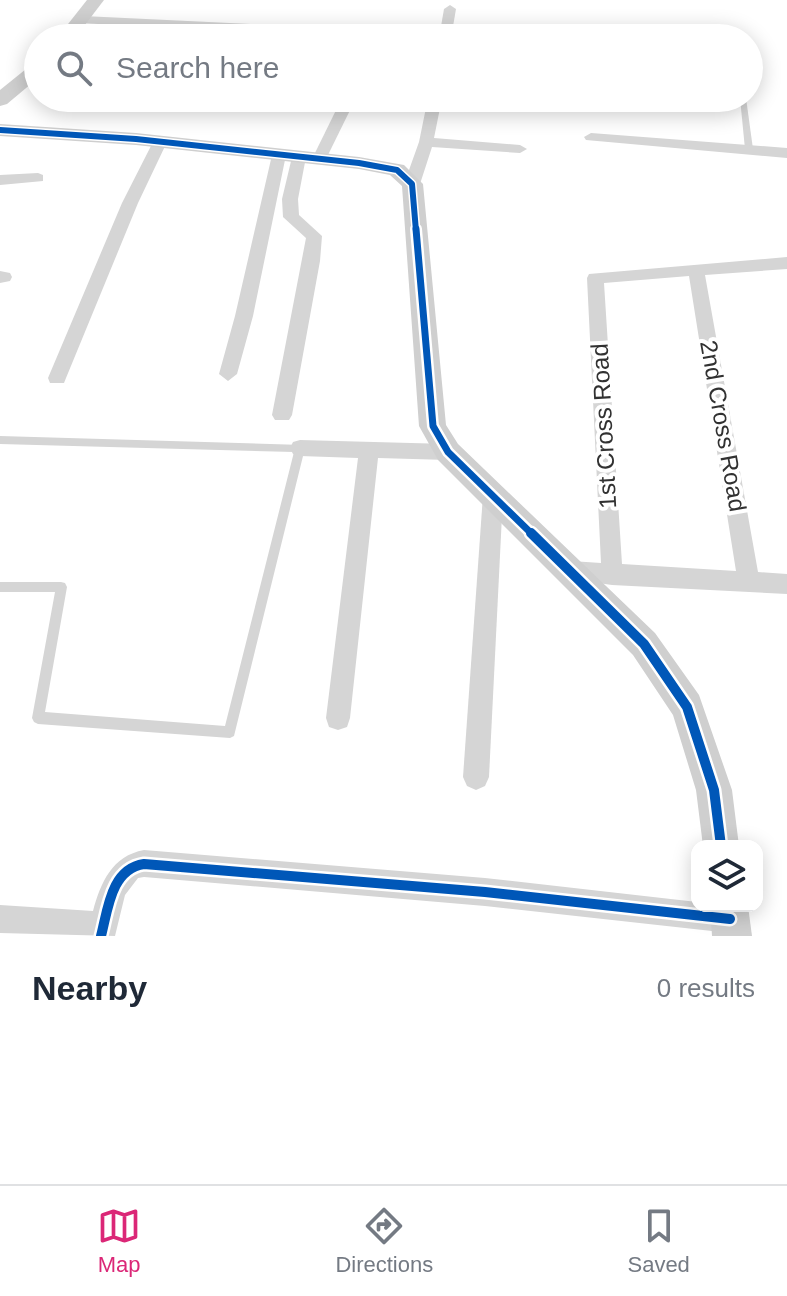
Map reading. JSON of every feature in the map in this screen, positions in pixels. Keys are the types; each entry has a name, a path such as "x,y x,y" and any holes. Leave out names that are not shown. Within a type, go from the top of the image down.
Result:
{"street":[{"path":"79,24 96,0"},
{"path":"447,24 450,9"},
{"path":"83,20 166,24"},
{"path":"0,100 24,80"},
{"path":"228,374 244,316 299,157 337,112"},
{"path":"432,112 412,184 428,400 433,426 448,452 644,644 687,707 714,790 720,840"},
{"path":"0,130 160,142 299,157 397,170 412,184"},
{"path":"591,137 787,153"},
{"path":"57,378 95,284 160,142"},
{"path":"426,142 520,149"},
{"path":"282,415 312,261 314,236 291,217 290,199 299,157"},
{"path":"0,180 38,178"},
{"path":"696,270 787,263"},
{"name":"1st Cross Road","path":"612,575 595,278 696,270"},
{"name":"2nd Cross Road","path":"696,270 749,582"},
{"path":"300,448 448,452"},
{"path":"338,718 369,450"},
{"path":"476,777 493,495"},
{"path":"571,571 787,584"},
{"path":"0,919 103,931 110,900 124,872 137,865 169,865 485,892 730,920"}],"lane":[{"path":"745,112 749,149"},
{"path":"0,440 300,448 230,732 38,718 61,587 0,587"}],"cycle path":[{"path":"0,130 136,139 359,163 397,170 412,184 433,426 448,452 644,644 687,707 714,790 720,840"},
{"path":"101,936 116,884 129,869 144,864 485,892 730,919"}]}
